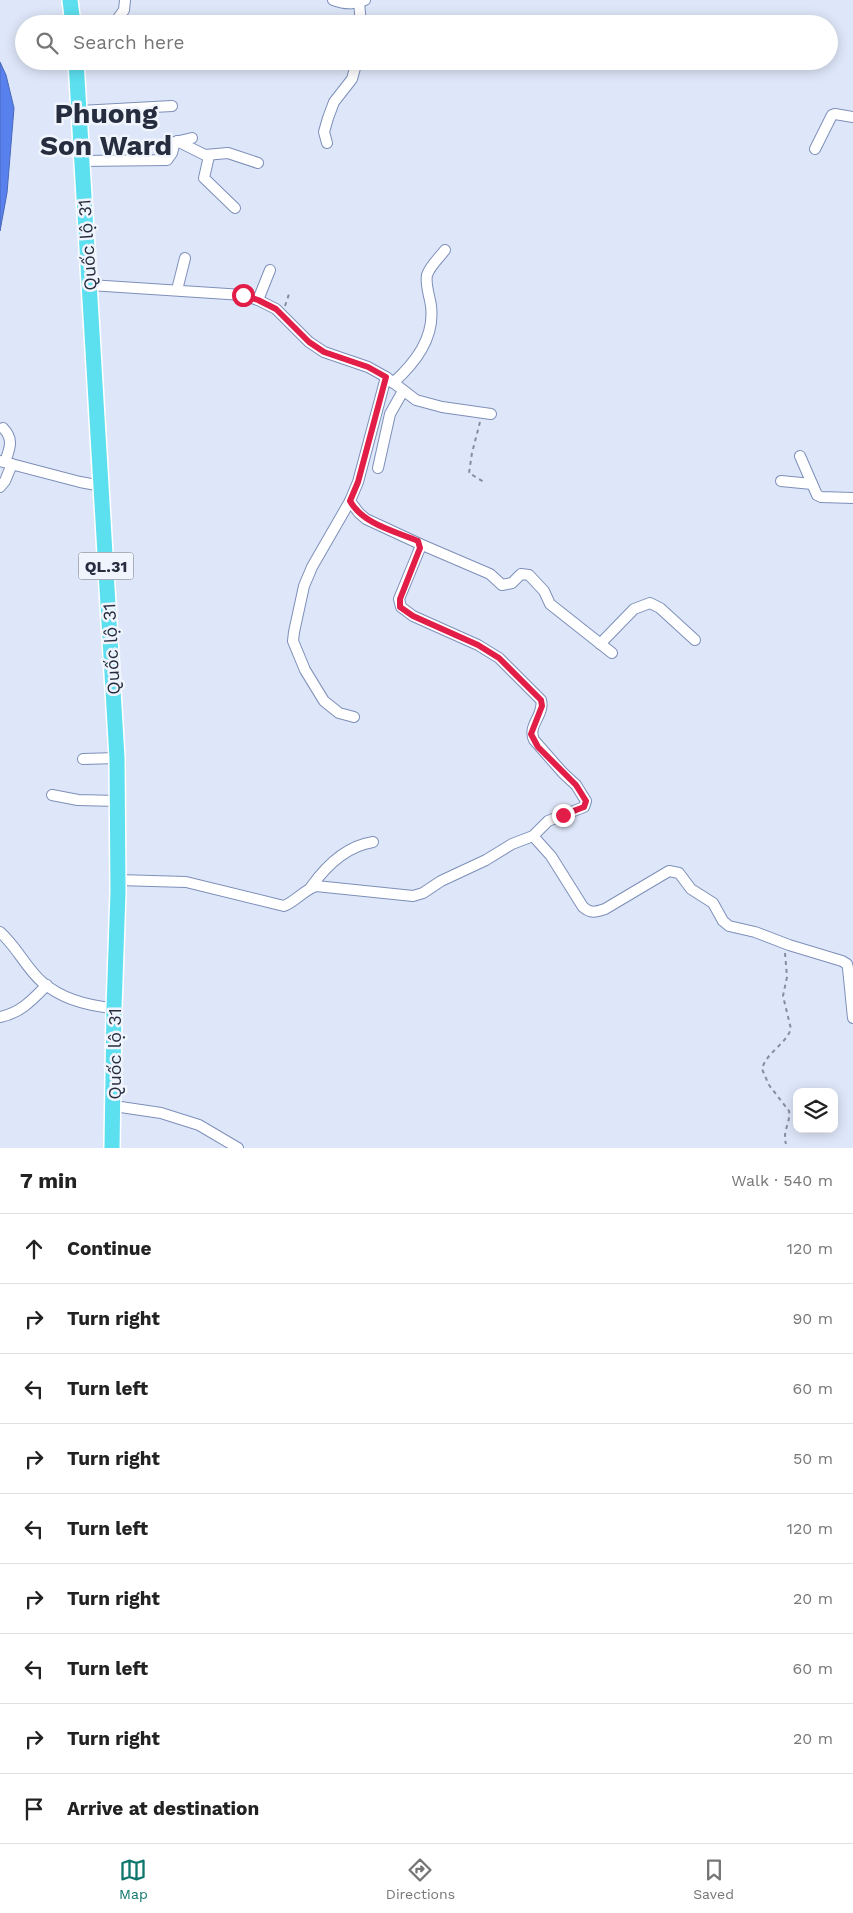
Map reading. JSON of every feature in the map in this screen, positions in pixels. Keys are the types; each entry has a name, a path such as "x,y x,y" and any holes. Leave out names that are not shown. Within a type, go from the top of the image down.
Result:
{"highway":[{"path":"70,0 72,15"},
{"name":"Quốc lộ 31","path":"77,70 117,758 118,880 112,1148"}],"street":[{"path":"120,15 124,10 125,0"},
{"path":"333,0 344,4 362,1 361,15"},
{"path":"327,143 324,132 334,102 352,79 354,70"},
{"path":"80,111 172,106"},
{"path":"815,149 832,115 853,117"},
{"path":"177,140 192,138"},
{"path":"81,161 167,160 177,140"},
{"path":"177,140 209,156 228,153 258,164"},
{"path":"209,156 204,178 235,208"},
{"path":"354,717 338,713 324,701 305,670 293,641 294,632 304,586 312,568 350,501 358,482 389,380 408,370 418,356 429,333 431,309 427,277 432,267 446,250"},
{"path":"178,290 186,258"},
{"path":"258,300 270,270"},
{"path":"90,285 243,295 276,309 309,342 324,352 368,367 416,400 442,407 487,413"},
{"path":"378,468 390,414 403,391"},
{"path":"0,487 5,481 6,462 11,447 11,439 3,428"},
{"path":"800,456 815,493 821,497 853,498"},
{"path":"6,462 102,486"},
{"path":"781,481 812,484"},
{"path":"350,501 366,519 490,574 502,585 512,583 521,574 529,575 544,591 550,604 612,652"},
{"path":"311,888 320,886 413,896 423,893 441,881 486,860 512,844 533,836 548,821 584,807 585,797 534,740 531,734 542,706 539,698 499,658 478,645 413,616 400,607 400,599 420,544"},
{"path":"600,644 634,609 650,603 660,608 695,640"},
{"path":"83,759 117,758"},
{"path":"52,795 78,800 118,801"},
{"path":"533,836 551,856 583,907 588,911 594,912 605,908 669,871 674,871 679,873 691,889 713,903 728,926 756,932 784,943 831,956 847,964 853,1018"},
{"path":"118,880 186,882 284,906 311,888 332,862 356,846 373,842"},
{"path":"0,932 10,941 47,986 66,998 88,1006 114,1008"},
{"path":"0,1017 8,1015 30,1003 47,986"},
{"path":"114,1106 160,1113 199,1125 238,1148"}],"path":[{"path":"276,309 286,305 290,291"},
{"path":"484,482 470,473 469,467 487,413"},
{"path":"784,943 787,976 783,996 791,1029 764,1062 762,1069 769,1085 789,1110 790,1114 785,1131 786,1144"}],"water":[{"path":"0,62 6,75 14,108 7,193 0,231"}],"district":[{"name":"Phuong Son Ward","path":"106,129"}],"route":[{"path":"243,295 269,304 286,318 309,342 324,352 368,367 386,377 358,482 350,501 354,508 366,519 418,541 420,544 400,599 400,607 413,616 478,645 499,658 541,700 542,706 531,734 538,747 576,785 586,801 584,807 563,815"}]}
